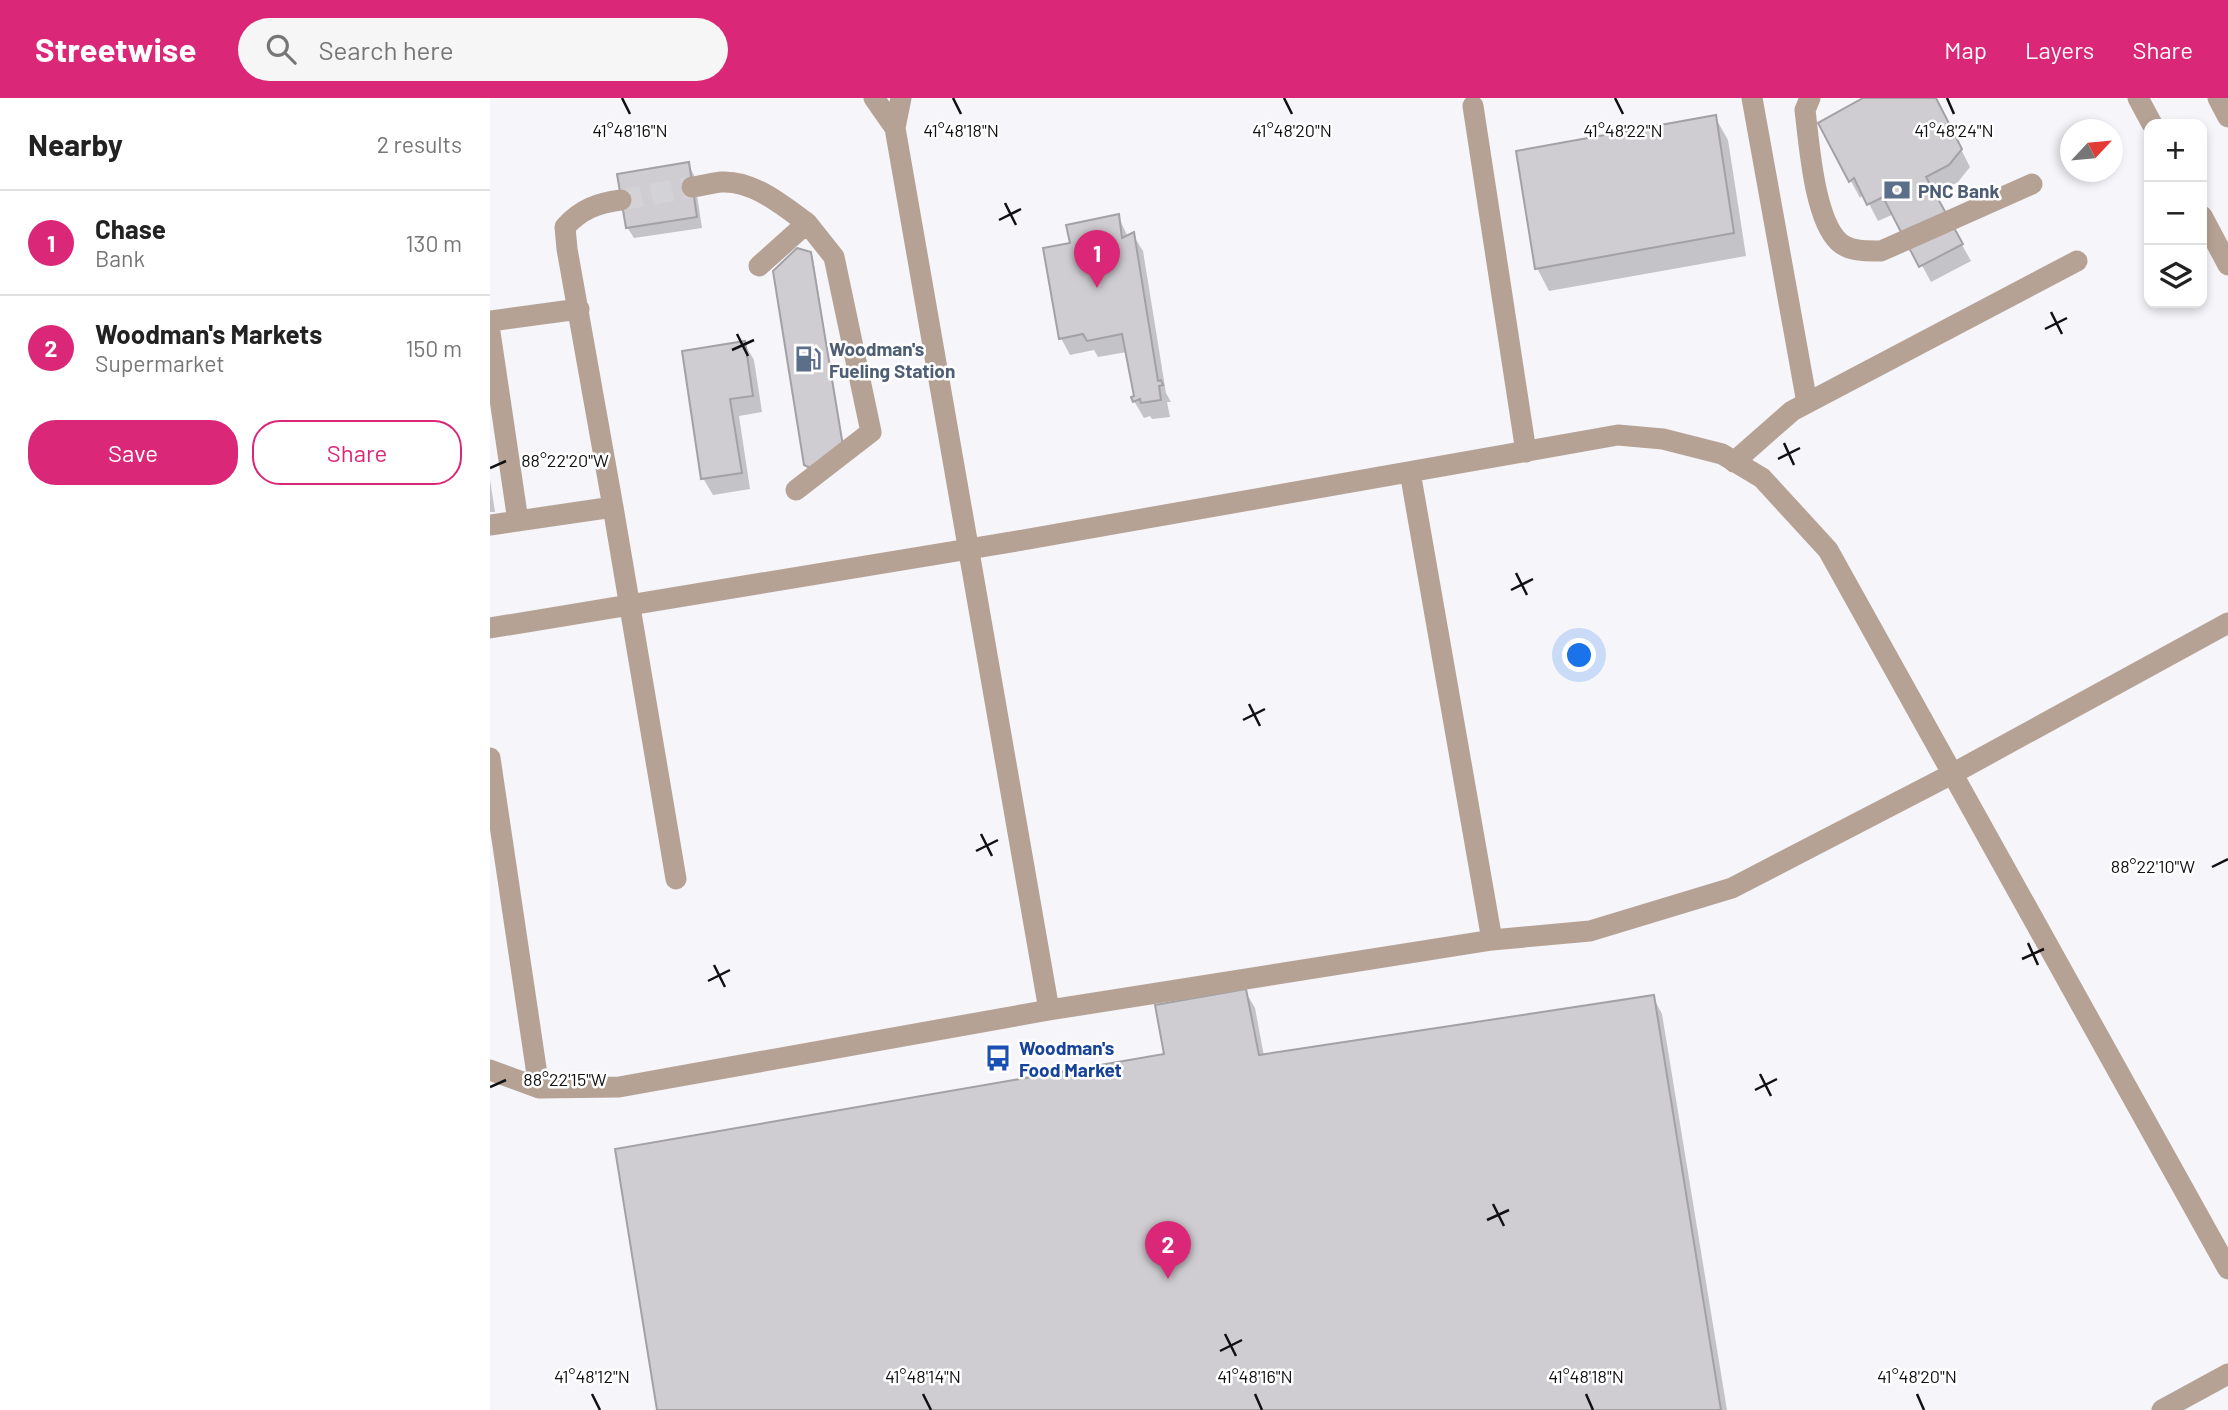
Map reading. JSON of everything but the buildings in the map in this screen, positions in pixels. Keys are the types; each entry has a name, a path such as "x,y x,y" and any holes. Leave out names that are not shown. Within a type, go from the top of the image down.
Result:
{"street":[{"path":"874,98 895,128"},
{"path":"901,98 895,128 1049,1010"},
{"path":"1752,98 1807,404"},
{"path":"1810,98 1805,110 1815,189 1825,218 1839,242 1859,251 1881,251 2032,184"},
{"path":"2138,98 2149,119"},
{"path":"2218,98 2228,117"},
{"path":"1474,106 1526,452"},
{"path":"692,187 722,182 740,184 773,198 807,223 834,257 871,432 796,489"},
{"path":"621,200 598,204 576,215 565,227 676,879"},
{"path":"759,266 807,223"},
{"path":"2207,225 2228,265"},
{"path":"1734,462 1793,411 2077,261"},
{"path":"490,321 579,309"},
{"path":"490,332 518,521"},
{"path":"490,628 970,549 1618,435 1663,439 1722,454 1762,478 1828,550 2228,1269"},
{"path":"1410,472 1492,940"},
{"path":"490,525 613,507"},
{"path":"490,1070 539,1088 620,1087 1049,1010 1492,940 1590,931 1732,888 1952,774 2228,623"},
{"path":"490,758 539,1088"},
{"path":"2162,1410 2228,1374"}],"tunnel":[{"path":"621,200 692,187"}],"place":[{"name":"PNC Bank","path":"1897,190"},
{"name":"Chase","path":"1097,288"},
{"name":"Woodman's Fueling Station","path":"808,359"},
{"name":"Woodman's Food Market","path":"998,1058"},
{"name":"Woodman's Markets","path":"1168,1279"}]}
